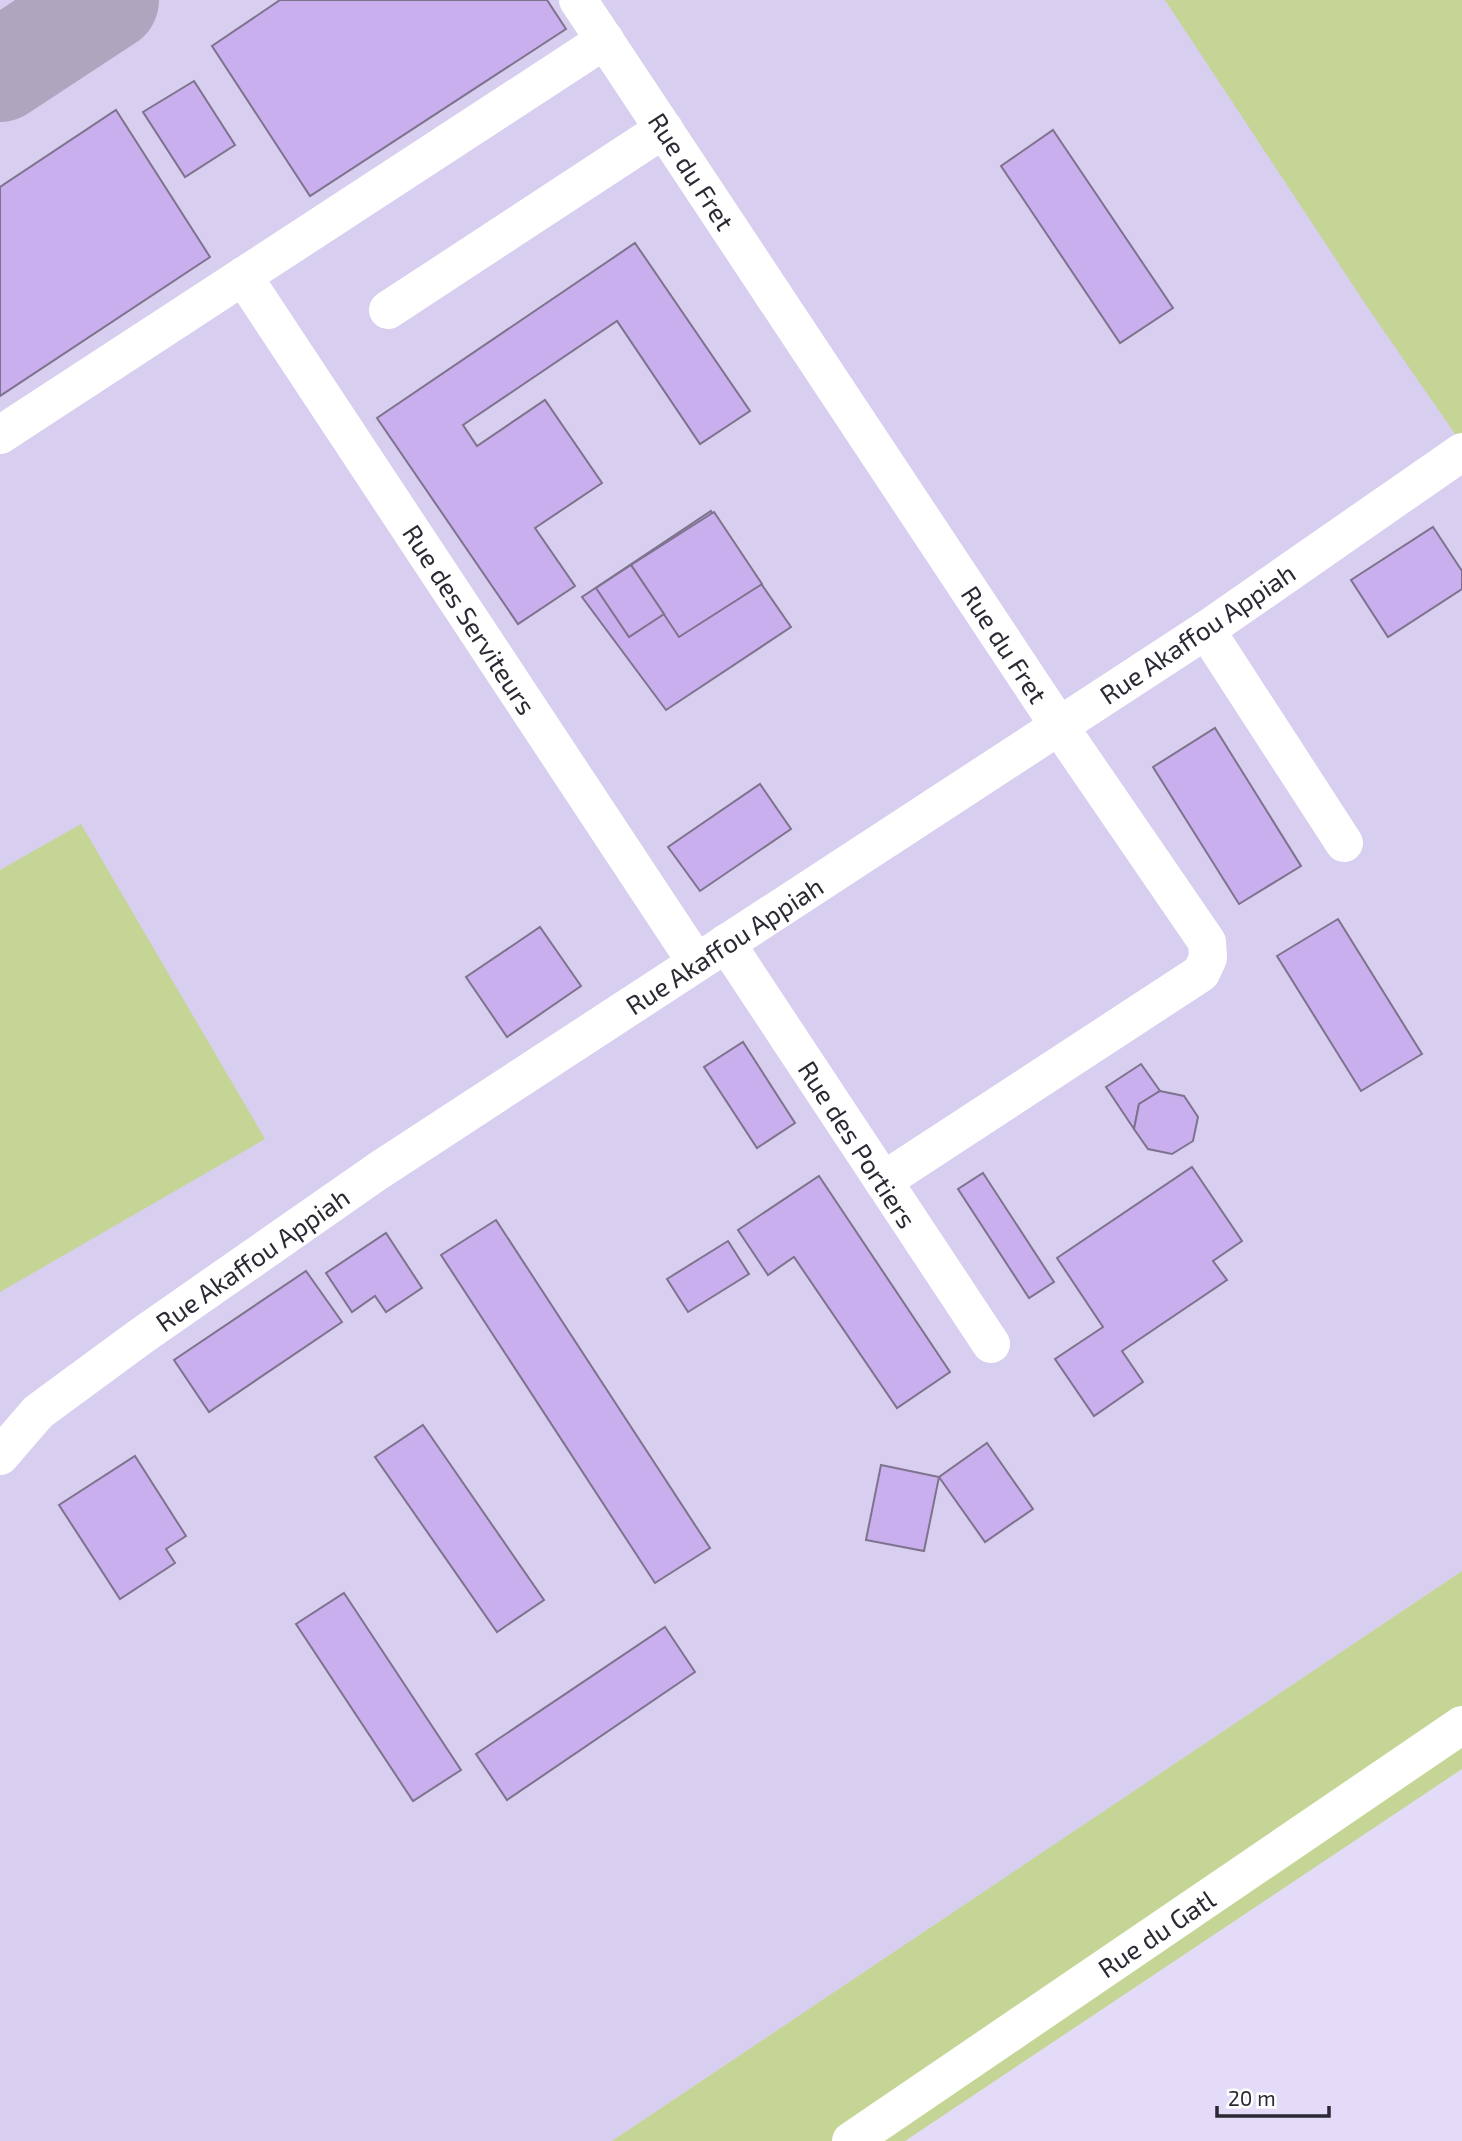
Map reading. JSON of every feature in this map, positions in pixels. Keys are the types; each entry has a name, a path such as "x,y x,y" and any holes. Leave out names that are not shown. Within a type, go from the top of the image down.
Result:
{"lane":[{"name":"Rue du Fret","path":"578,0 1059,726 1207,942 1208,958 1200,973 883,1181"},
{"path":"0,435 605,40"},
{"path":"388,310 664,129"},
{"name":"Rue des Serviteurs","path":"243,276 711,953"},
{"name":"Rue Akaffou Appiah","path":"0,1456 38,1412 140,1337 378,1171 1206,629 1462,452"},
{"path":"1206,629 1344,842"},
{"name":"Rue des Portiers","path":"711,953 883,1181 991,1345"},
{"name":"Rue du Gatl","path":"851,2141 1462,1725"}],"shaded area":[{"path":"0,0 1462,0 1462,1571 612,2141 0,2141"}],"green space":[{"path":"1165,0 1462,0 1462,444 1368,308"},
{"path":"81,824 265,1139 0,1292 0,870"},
{"path":"1462,1571 1462,1769 905,2141 612,2141"}],"building":[{"path":"280,0 547,0 566,29 310,196 212,46"},
{"path":"194,81 235,145 185,177 143,112"},
{"path":"116,110 210,257 0,396 0,187"},
{"path":"1053,130 1173,308 1120,343 1001,166"},
{"path":"635,243 750,411 700,444 617,321 463,425 477,446 545,400 602,483 535,528 575,586 518,624 377,418"},
{"path":"711,511 791,627 666,710 582,597"},
{"path":"714,512 762,584 679,637 631,565"},
{"path":"1433,527 1462,571 1462,589 1388,637 1351,580"},
{"path":"631,565 664,614 629,637 596,588"},
{"path":"1215,728 1301,866 1239,904 1153,767"},
{"path":"760,784 791,829 700,891 668,847"},
{"path":"1338,919 1422,1054 1361,1091 1277,956"},
{"path":"540,927 581,986 507,1037 466,977"},
{"path":"743,1042 795,1123 757,1148 704,1067"},
{"path":"1141,1064 1160,1091 1139,1104 1134,1129 1106,1087"},
{"path":"1160,1091 1184,1096 1198,1117 1193,1141 1172,1154 1148,1149 1134,1129 1139,1104"},
{"path":"1192,1167 1242,1241 1213,1261 1227,1280 1122,1351 1143,1382 1094,1416 1055,1359 1103,1327 1057,1258"},
{"path":"983,1173 1054,1282 1029,1298 958,1189"},
{"path":"819,1176 950,1372 897,1408 794,1257 768,1275 738,1230"},
{"path":"496,1220 710,1548 655,1583 441,1255"},
{"path":"386,1233 422,1288 386,1312 375,1296 352,1312 326,1273"},
{"path":"728,1241 749,1274 688,1312 667,1279"},
{"path":"306,1271 342,1322 209,1412 174,1360"},
{"path":"423,1425 544,1600 497,1632 375,1457"},
{"path":"987,1443 1033,1509 985,1542 939,1477"},
{"path":"135,1456 186,1536 166,1549 175,1563 120,1599 59,1505"},
{"path":"881,1465 939,1477 924,1551 866,1540"},
{"path":"344,1593 461,1770 413,1801 296,1624"},
{"path":"665,1627 695,1672 507,1800 476,1754"}],"taxiway":[{"path":"0,71 108,0"}]}
